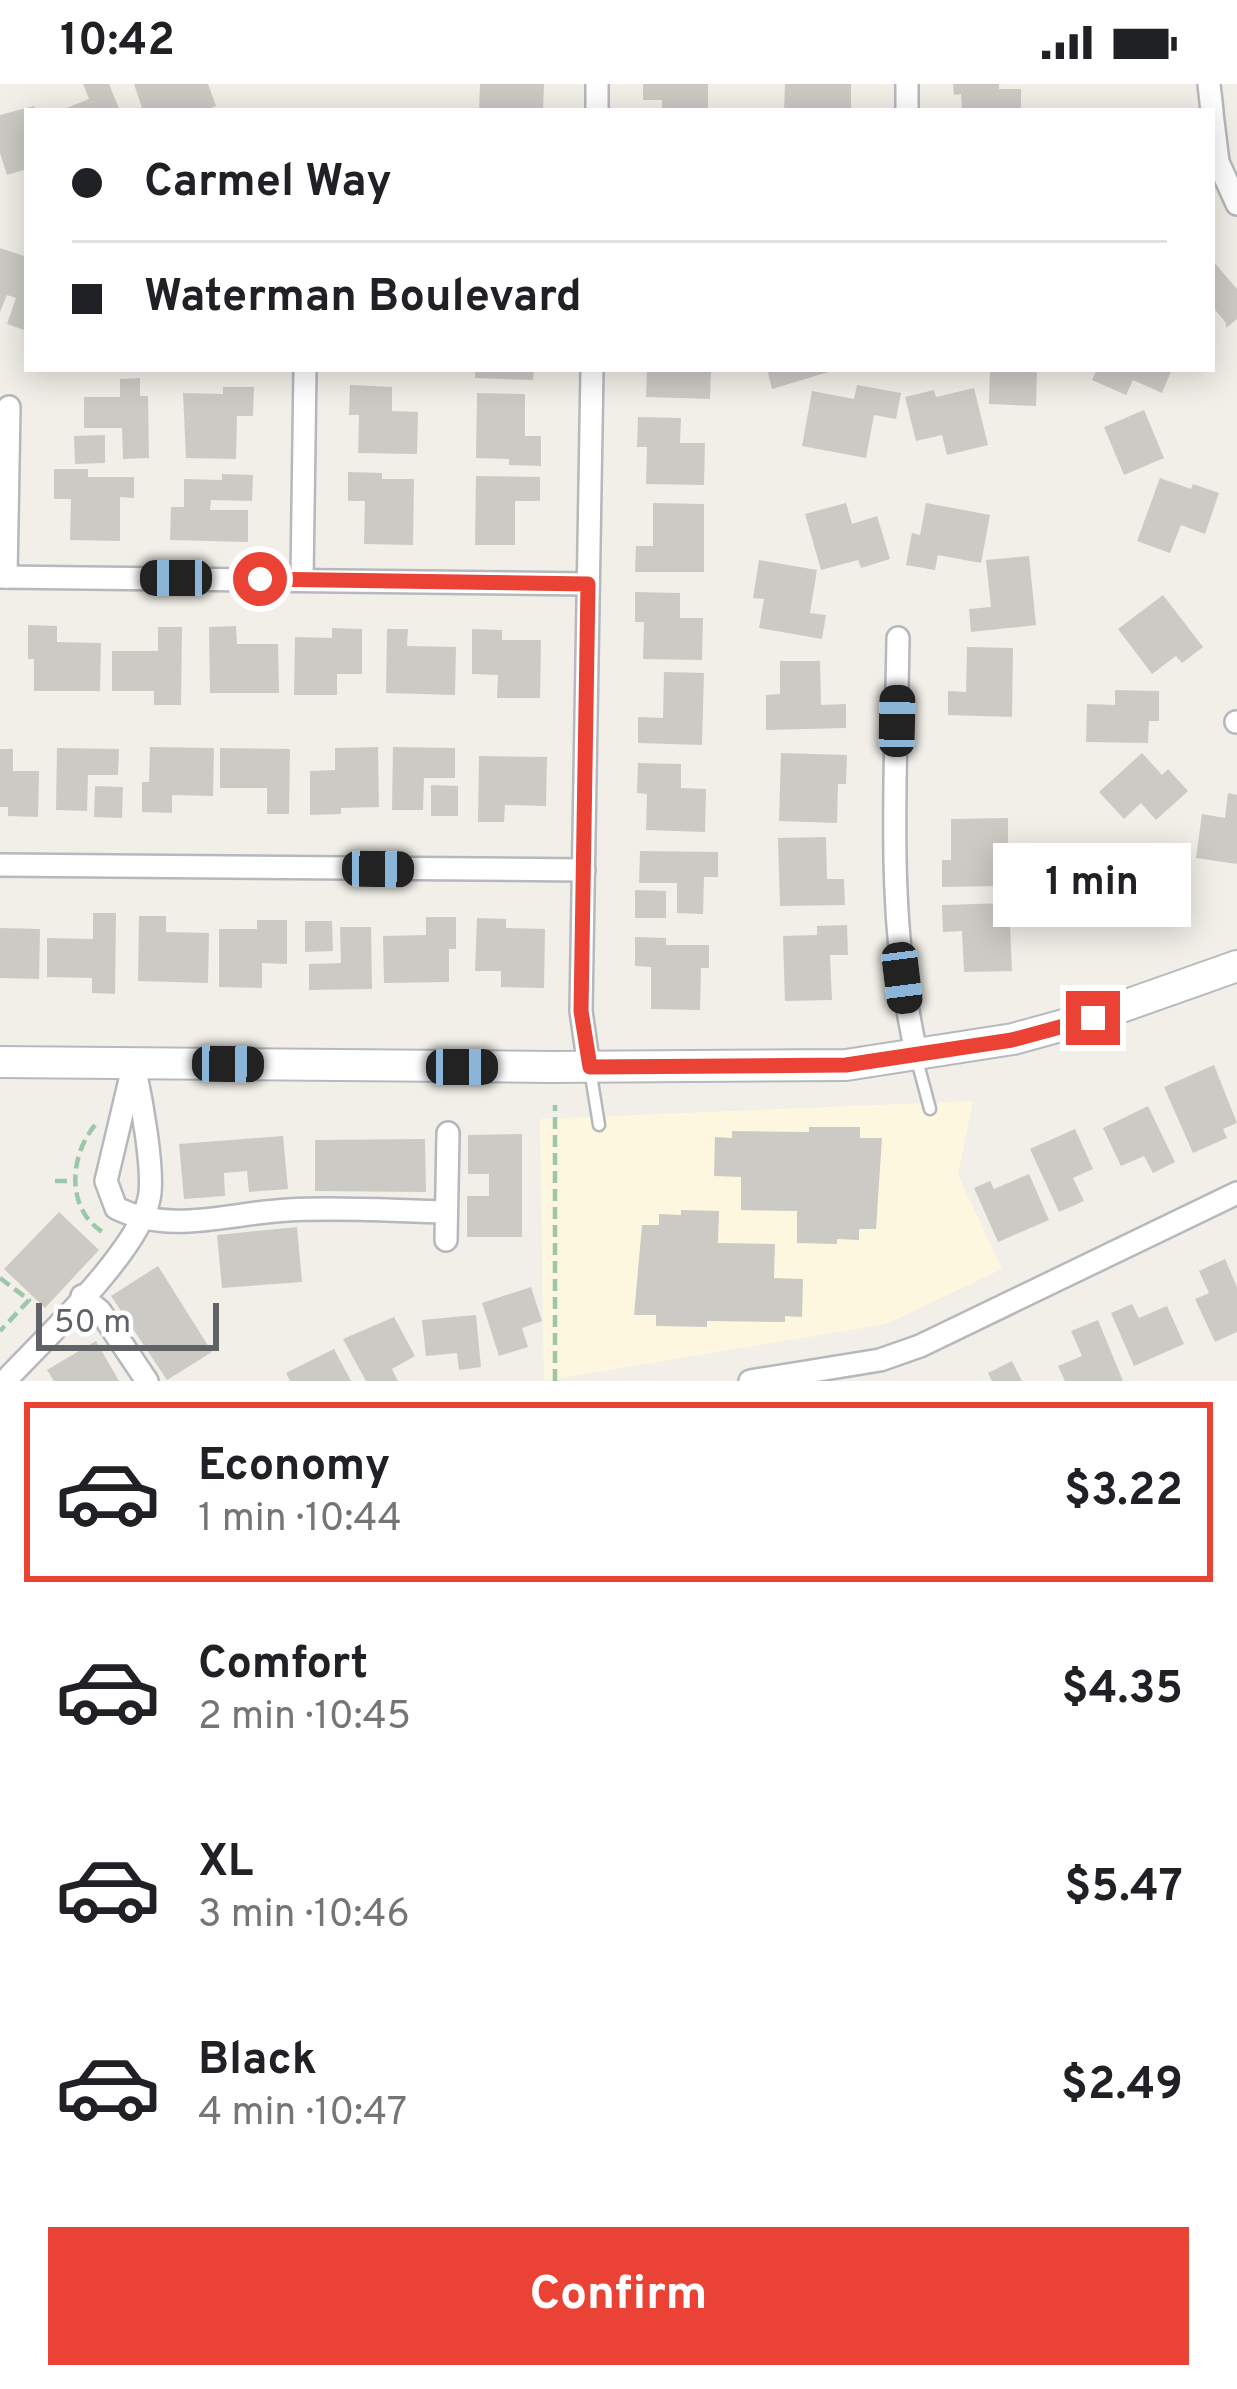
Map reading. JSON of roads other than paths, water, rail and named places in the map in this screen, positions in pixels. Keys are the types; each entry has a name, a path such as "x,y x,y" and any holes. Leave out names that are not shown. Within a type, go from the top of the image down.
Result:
{"main road":[{"path":"0,1062 846,1065 1012,1040 1093,1018 1237,966"}],"street":[{"path":"1215,137 1218,162 1237,204"},
{"path":"302,579 305,372"},
{"path":"590,1067 581,1011 592,372"},
{"path":"9,407 3,577 588,584"},
{"path":"898,638 894,886 906,1010 916,1056"},
{"path":"0,865 584,871"},
{"path":"134,1063 106,1181 116,1208 140,1220 170,1223 289,1210 446,1212"},
{"path":"5,1381 124,1249 150,1198 144,1110 134,1063"},
{"path":"446,1240 448,1133"},
{"path":"750,1381 880,1360 920,1346 1237,1193"},
{"path":"82,1296 100,1311 147,1381"}],"lane":[{"path":"916,1056 930,1109"},
{"path":"590,1067 599,1126"}]}
